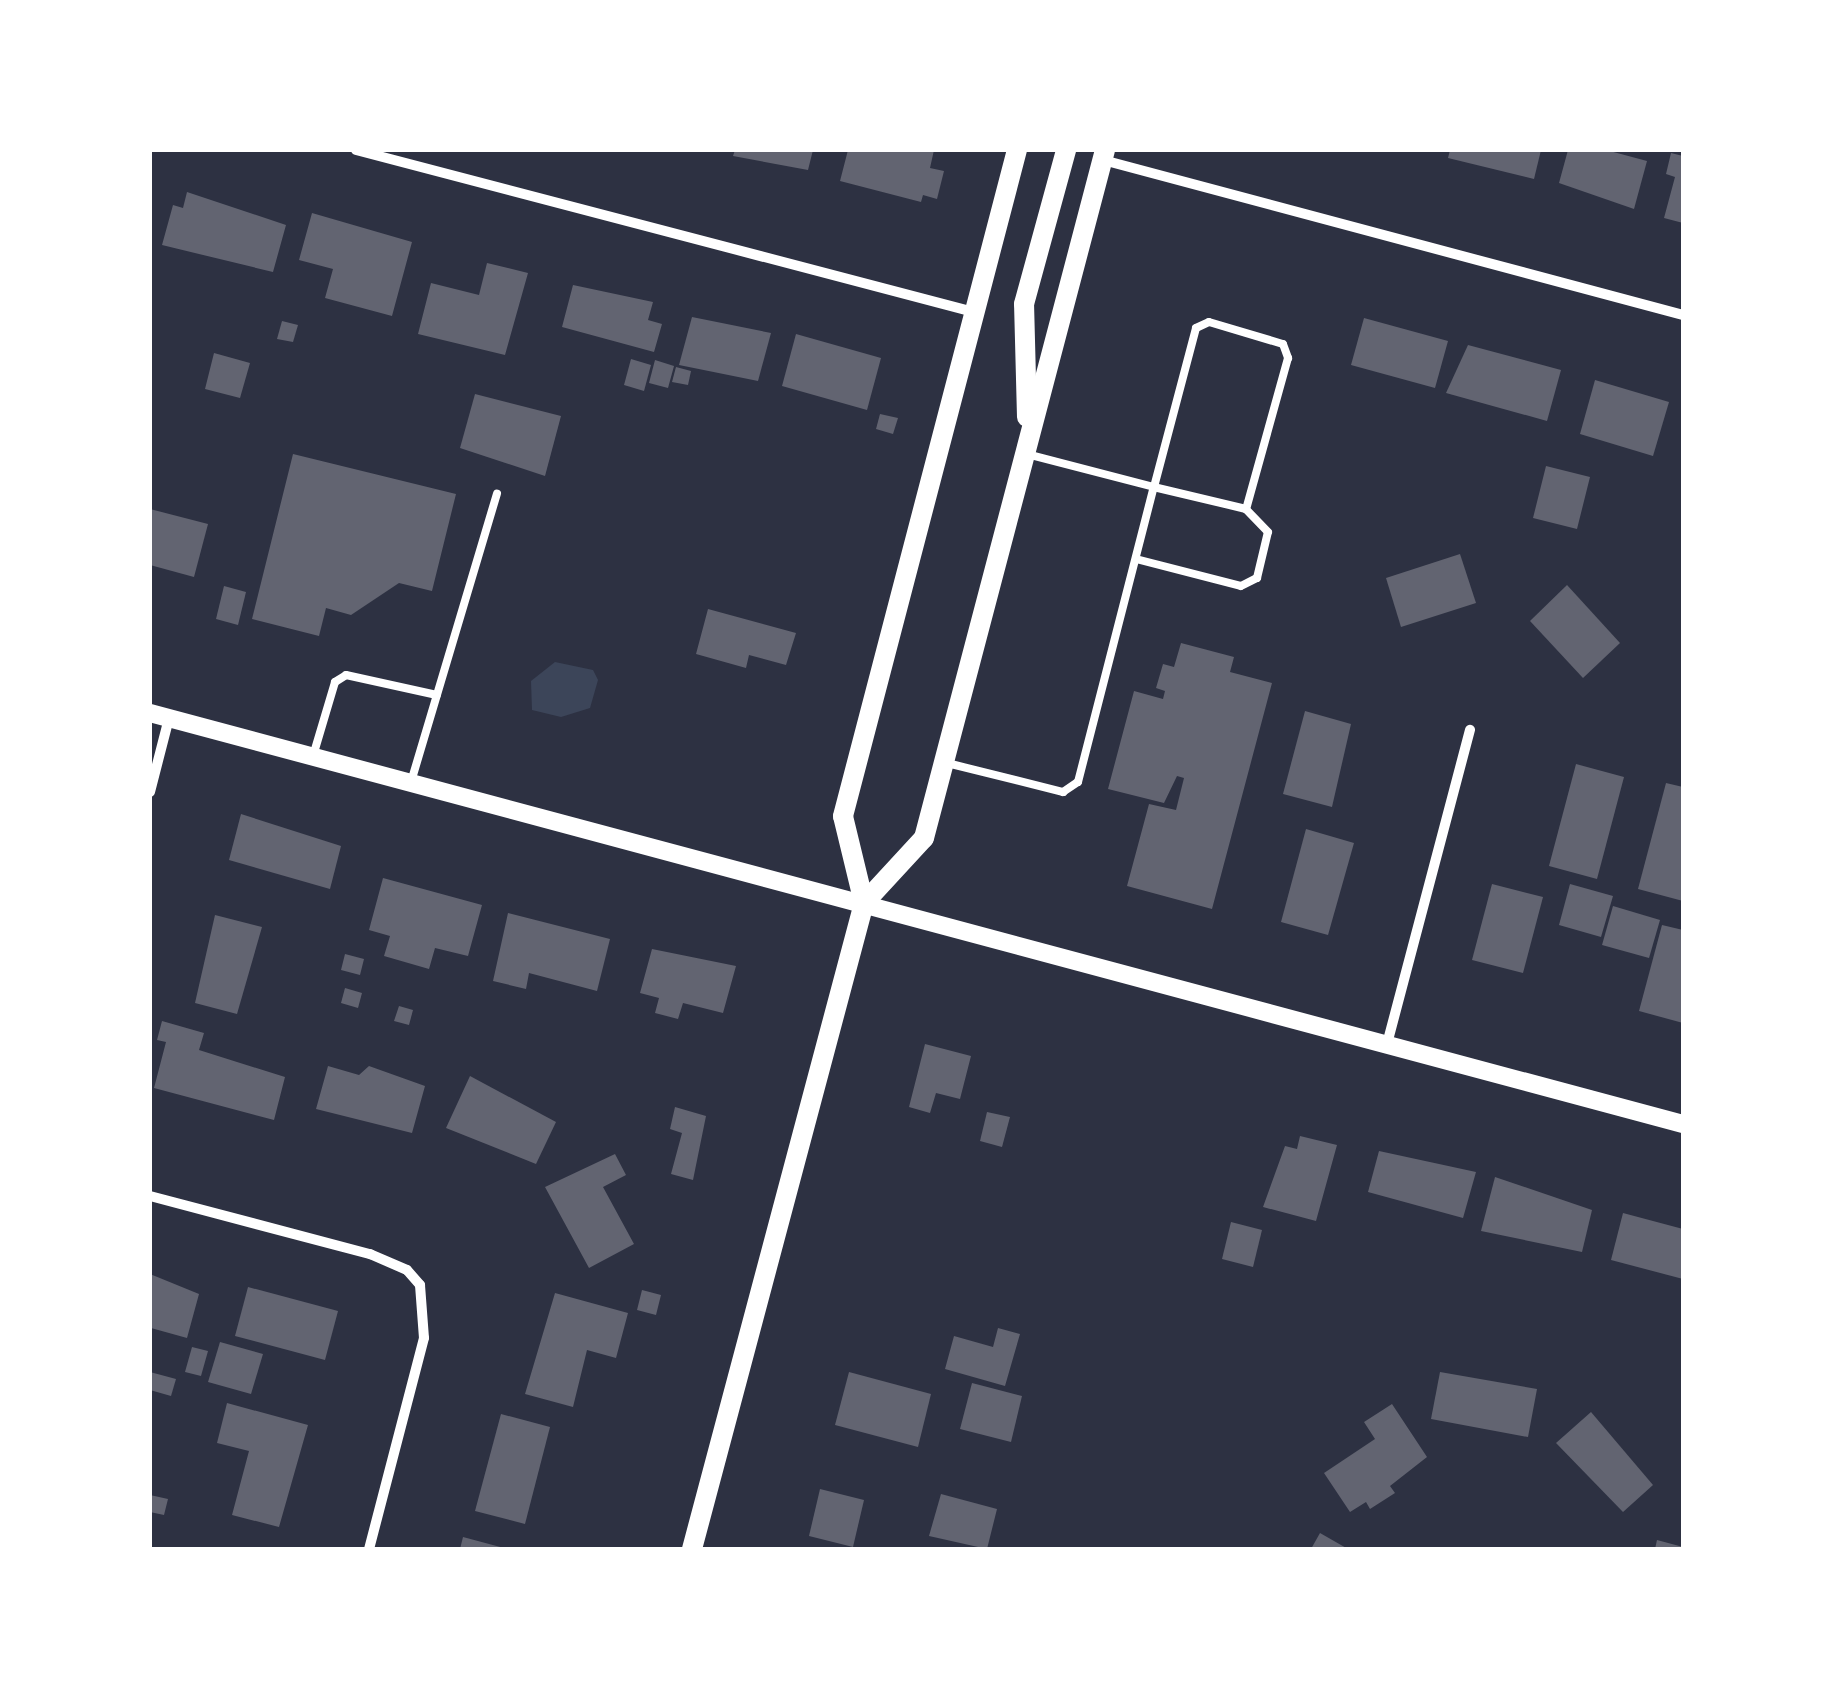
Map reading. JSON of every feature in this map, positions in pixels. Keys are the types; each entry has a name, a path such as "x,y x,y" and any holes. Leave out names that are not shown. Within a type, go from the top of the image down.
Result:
{"main road":[{"path":"864,903 843,816 1018,150"},
{"path":"1026,449 1024,304 1066,150"},
{"path":"692,1549 864,903 924,838 1104,155"}],"street":[{"path":"356,150 976,312"},
{"path":"1104,155 1683,315"},
{"path":"150,714 1683,1124"},
{"path":"150,792 169,718"},
{"path":"1387,1044 1470,730"},
{"path":"150,1196 370,1254 407,1270 420,1285 424,1338 369,1549"}],"lane":[{"path":"943,762 1063,792 1078,782 1196,328 1209,322 1283,344 1288,358 1246,509"},
{"path":"1026,449 1246,509 1268,532 1258,578 1242,586 1136,559"},
{"path":"411,782 497,494"},
{"path":"312,756 335,682 346,675 437,695"}],"shaded area":[{"path":"555,662 593,670 598,680 590,708 561,717 532,710 531,681"}],"building":[{"path":"735,150 813,150 808,170 733,156"},
{"path":"848,150 934,150 930,168 944,171 937,199 923,195 921,202 840,181"},
{"path":"1450,150 1541,150 1534,179 1448,158"},
{"path":"1568,150 1606,150 1647,161 1634,209 1559,183"},
{"path":"1671,153 1683,156 1683,223 1664,218 1675,177 1666,174"},
{"path":"187,192 286,225 273,272 162,245 173,205 183,208"},
{"path":"312,213 412,242 392,316 325,298 333,269 299,260"},
{"path":"487,263 528,273 505,355 418,334 431,283 479,295"},
{"path":"573,285 653,302 648,320 662,324 654,352 562,327"},
{"path":"692,317 771,333 758,381 679,365"},
{"path":"1364,318 1448,341 1435,388 1351,365"},
{"path":"282,321 298,325 293,342 277,339"},
{"path":"796,334 881,358 867,410 782,386"},
{"path":"1468,345 1561,370 1547,421 1446,393"},
{"path":"214,353 250,363 240,398 205,389"},
{"path":"631,359 651,365 644,391 624,385"},
{"path":"655,360 674,366 668,388 649,383"},
{"path":"676,367 691,371 688,385 672,382"},
{"path":"1595,380 1669,402 1653,456 1580,434"},
{"path":"475,394 561,416 545,476 460,448"},
{"path":"880,414 898,418 893,434 876,429"},
{"path":"293,454 456,494 432,591 399,583 351,615 326,608 319,636 252,619"},
{"path":"1546,466 1590,477 1577,529 1533,518"},
{"path":"150,509 208,524 194,577 150,565"},
{"path":"1460,554 1476,603 1401,627 1386,578"},
{"path":"1567,585 1620,643 1583,678 1530,621"},
{"path":"224,586 246,592 238,625 216,619"},
{"path":"708,609 796,633 786,665 749,655 746,668 696,654"},
{"path":"1181,643 1234,657 1230,672 1272,683 1212,909 1127,886 1149,804 1176,810 1184,778 1177,776 1164,803 1108,789 1134,691 1163,699 1165,691 1156,688 1163,664 1174,667"},
{"path":"1305,711 1351,724 1332,807 1283,794"},
{"path":"1576,764 1624,777 1597,879 1549,866"},
{"path":"1666,783 1683,787 1683,901 1638,889"},
{"path":"241,814 341,846 330,889 229,860"},
{"path":"1306,829 1354,843 1328,935 1281,922"},
{"path":"383,878 482,905 468,956 435,948 429,969 384,956 390,936 369,930"},
{"path":"1492,884 1543,897 1523,973 1472,960"},
{"path":"1570,884 1613,896 1601,937 1559,925"},
{"path":"1613,906 1660,920 1649,958 1602,945"},
{"path":"508,913 610,939 597,991 529,973 526,989 493,981"},
{"path":"215,915 262,927 237,1014 195,1003"},
{"path":"1662,925 1683,930 1683,1023 1639,1011"},
{"path":"652,949 736,966 723,1013 683,1003 678,1019 655,1013 659,998 640,993"},
{"path":"345,954 364,959 360,975 341,970"},
{"path":"345,988 362,993 358,1008 341,1003"},
{"path":"399,1006 413,1010 409,1025 394,1021"},
{"path":"162,1021 204,1033 199,1050 285,1077 274,1120 154,1088 166,1042 157,1040"},
{"path":"925,1044 971,1056 960,1099 936,1093 930,1113 909,1107"},
{"path":"328,1066 359,1075 369,1066 425,1086 412,1133 316,1109"},
{"path":"470,1076 556,1122 536,1164 446,1128"},
{"path":"675,1107 706,1116 693,1180 671,1174 682,1133 670,1129"},
{"path":"987,1112 1010,1117 1002,1147 980,1141"},
{"path":"1300,1136 1337,1145 1316,1221 1263,1207 1285,1146 1297,1149"},
{"path":"1379,1151 1476,1172 1463,1218 1368,1192"},
{"path":"615,1154 626,1175 603,1187 634,1244 589,1268 545,1187"},
{"path":"1495,1177 1592,1210 1582,1252 1481,1231"},
{"path":"1623,1213 1683,1229 1683,1279 1611,1260"},
{"path":"1231,1222 1262,1230 1253,1267 1222,1259"},
{"path":"150,1274 199,1294 187,1338 151,1328"},
{"path":"248,1287 338,1311 325,1360 235,1336"},
{"path":"642,1290 661,1295 656,1315 637,1310"},
{"path":"555,1293 628,1313 616,1358 587,1350 573,1407 525,1394"},
{"path":"998,1328 1020,1334 1005,1386 945,1369 954,1336 993,1347"},
{"path":"220,1342 263,1354 251,1394 208,1382"},
{"path":"192,1347 208,1351 201,1376 185,1372"},
{"path":"150,1372 176,1379 171,1396 150,1390"},
{"path":"849,1372 931,1394 918,1447 835,1425"},
{"path":"1440,1372 1537,1389 1528,1437 1431,1419"},
{"path":"972,1383 1022,1396 1011,1442 960,1429"},
{"path":"227,1403 308,1425 279,1527 232,1515 249,1451 217,1443"},
{"path":"1392,1404 1427,1457 1390,1486 1395,1493 1370,1509 1366,1502 1350,1512 1324,1473 1375,1439 1364,1422"},
{"path":"1591,1412 1653,1485 1623,1512 1556,1443"},
{"path":"501,1414 550,1427 525,1524 475,1511"},
{"path":"820,1489 864,1500 853,1547 809,1536"},
{"path":"941,1494 997,1509 987,1549 929,1536"},
{"path":"150,1495 168,1499 164,1515 150,1512"},
{"path":"1320,1533 1348,1549 1311,1549"},
{"path":"463,1537 504,1548 504,1549 460,1549"},
{"path":"1657,1540 1683,1547 1683,1549 1655,1549"}]}
